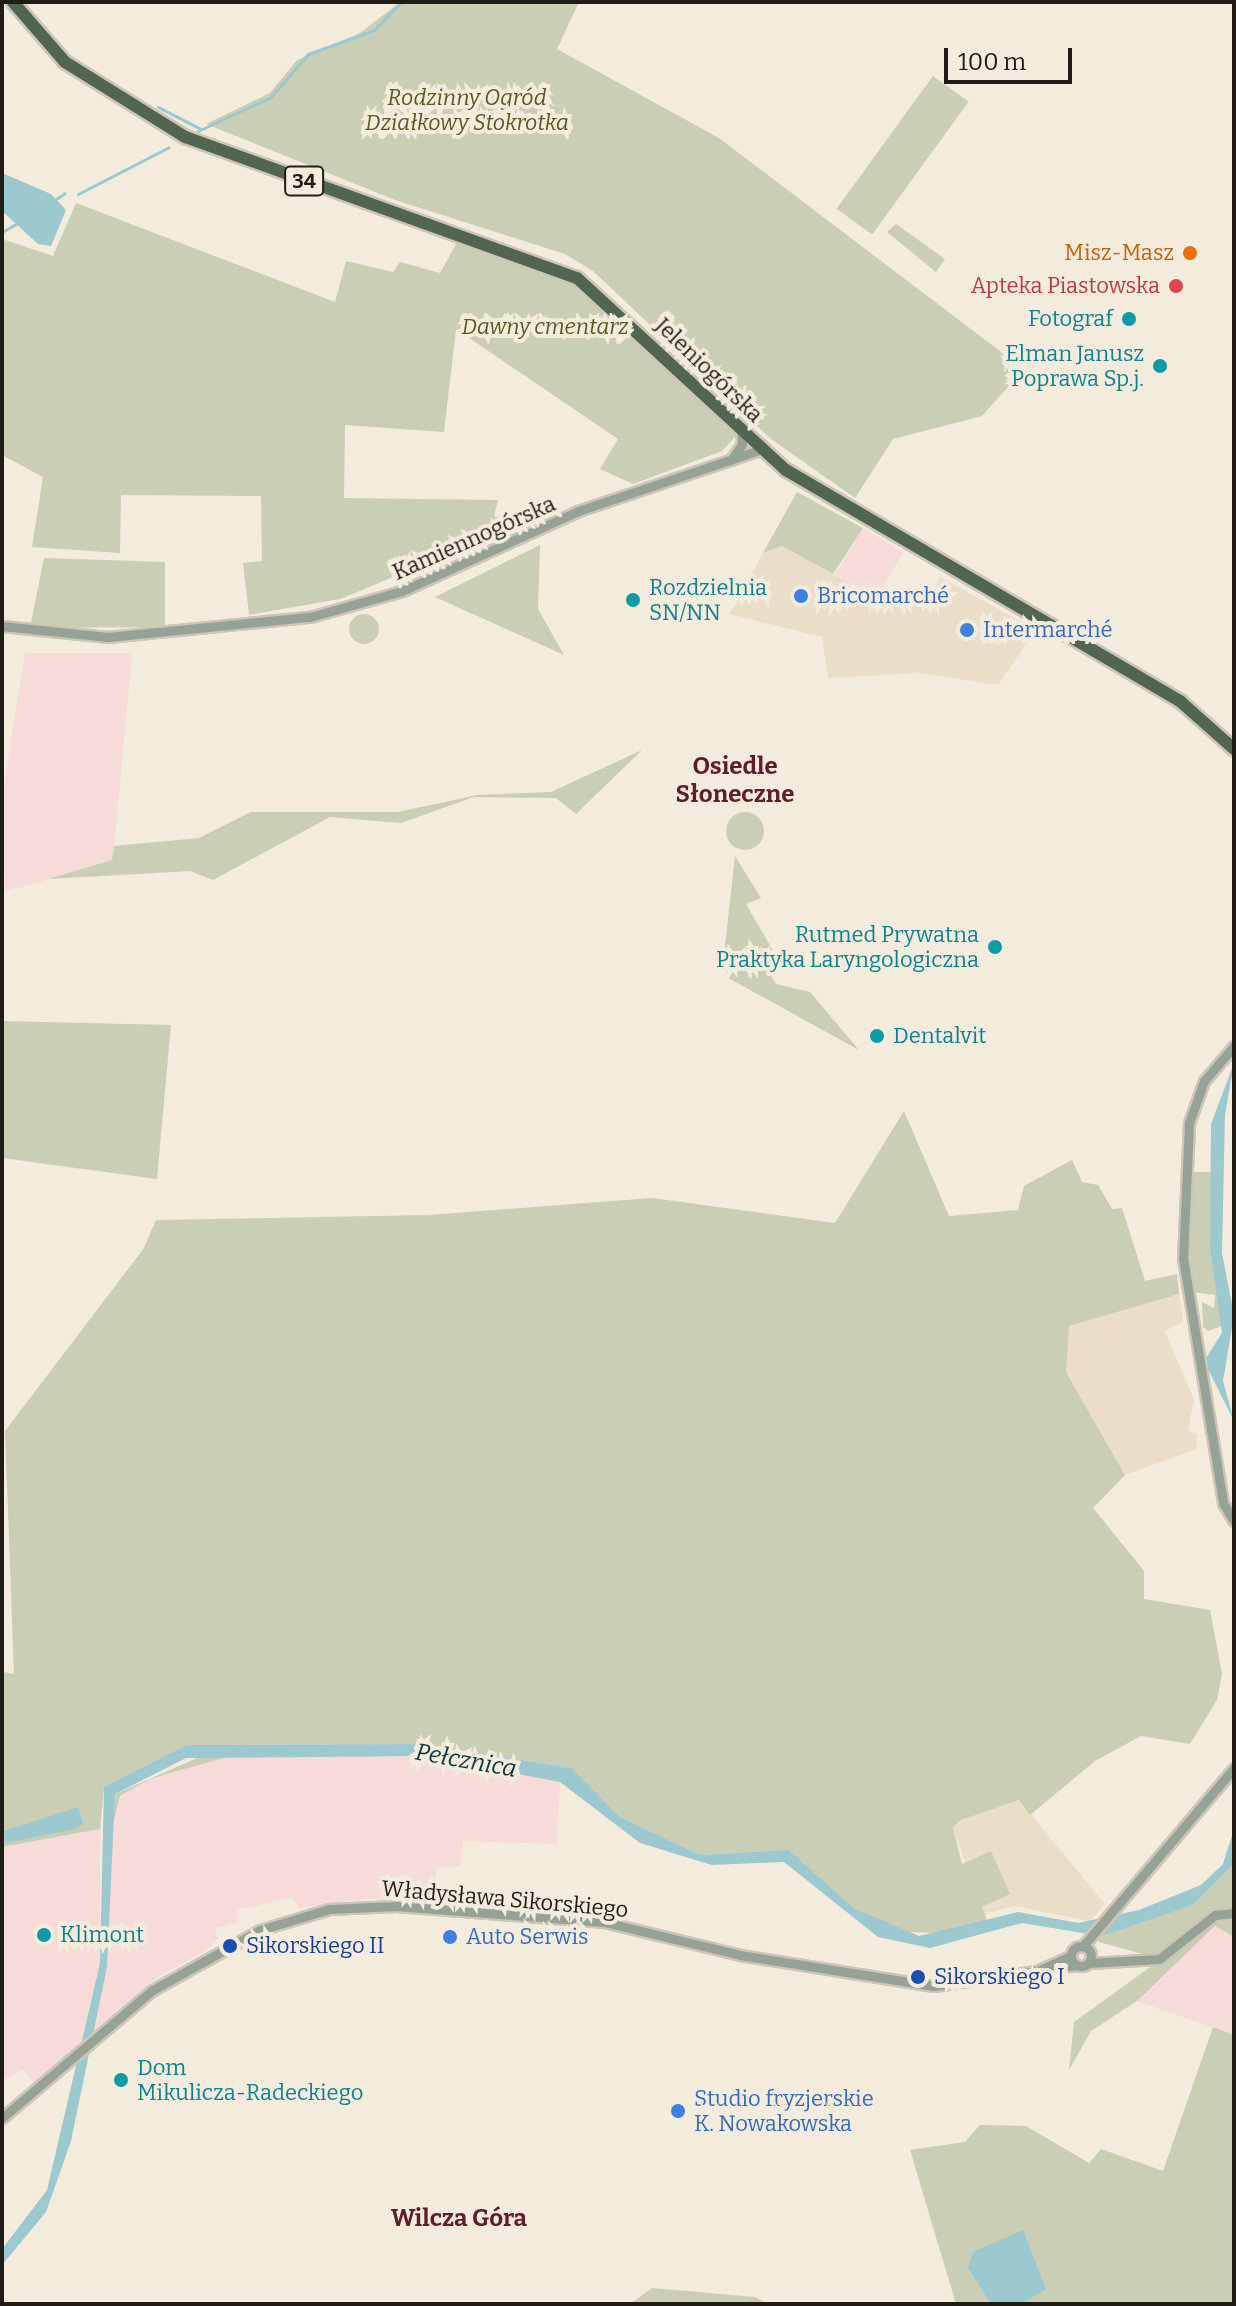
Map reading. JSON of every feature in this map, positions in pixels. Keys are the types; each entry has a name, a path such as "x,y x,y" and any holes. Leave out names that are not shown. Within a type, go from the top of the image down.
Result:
{"main road":[{"name":"Jeleniogórska","path":"13,2 65,62 185,137 577,278 762,449 856,513 1186,705 1234,749"}],"street":[{"path":"731,461 742,444 741,427"},
{"name":"Kamiennogórska","path":"2,626 108,637 310,617 402,591 578,511 762,449"},
{"path":"1234,1046 1204,1081 1189,1123 1183,1258 1223,1503 1234,1521"},
{"path":"1073,1961 1101,1919 1234,1768"},
{"name":"Władysława Sikorskiego","path":"2,2118 151,1991 257,1931 361,1905 616,1924 729,1953 934,1986 1024,1977 1073,1961"},
{"path":"1073,1961 1159,1959 1215,1915 1234,1913"},
{"path":"1084,1942 1090,1959"}],"shaded area":[{"path":"863,528 903,552 875,599 835,575"},
{"path":"782,546 868,594 901,600 908,594 927,606 940,577 1036,630 998,685 918,673 828,678 822,637 729,614 763,553"},
{"path":"25,653 132,653 113,860 5,892 2,798"},
{"path":"1179,1294 1183,1322 1165,1331 1194,1400 1188,1430 1197,1435 1196,1449 1125,1475 1066,1372 1069,1326"},
{"path":"234,1755 423,1756 560,1782 557,1844 463,1841 461,1866 437,1867 433,1901 361,1899 300,1908 291,1897 237,1910 239,1922 215,1928 218,1939 206,1950 150,1982 93,2031 107,1967 112,1828 120,1796 150,1779"},
{"path":"1019,1800 1105,1904 1090,1921 1015,1906 984,1914 953,1828 976,1811"},
{"path":"100,1829 100,1963 80,2044 35,2084 23,2070 2,2081 2,1847"},
{"path":"1215,1926 1234,1937 1234,2035 1137,2001"}],"green space":[{"name":"Rodzinny Ogród Działkowy Stokrotka","path":"400,2 579,2 557,49 719,138 1013,361 1015,379 982,416 893,439 855,498 771,439 593,271 565,254 395,200 206,124 270,93 297,60 360,33"},
{"path":"933,76 969,102 872,235 837,209"},
{"name":"Dawny cmentarz","path":"76,203 335,302 346,261 393,272 400,262 440,273 459,239 574,284 738,434 722,451 633,484 600,469 618,439 456,329 444,432 345,425 344,498 498,500 494,516 519,525 340,599 249,615 243,563 262,561 261,496 121,495 120,553 32,547 43,477 2,455 2,239 53,256"},
{"path":"896,224 945,259 936,272 887,232"},
{"path":"797,492 863,528 833,574 782,546 763,553"},
{"path":"540,545 538,609 564,655 435,597"},
{"path":"44,558 165,562 165,627 30,628"},
{"path":"364,614 370,615 378,623 378,635 370,643 364,644 358,643 350,635 349,629 350,623 358,615"},
{"path":"642,750 576,814 556,798 474,797 401,823 330,817 213,880 190,871 48,879 112,860 114,846 199,838 251,812 398,812 477,795 551,792"},
{"path":"745,812 758,818 764,831 758,844 745,850 732,844 726,831 732,818"},
{"path":"735,856 761,898 746,904 775,954 762,961 776,984 810,992 859,1050 730,979 723,963"},
{"path":"2,1021 171,1025 157,1179 2,1158"},
{"path":"904,1111 949,1216 1018,1210 1024,1186 1072,1160 1082,1182 1098,1185 1112,1209 1122,1208 1145,1281 1177,1274 1179,1294 1069,1326 1066,1372 1125,1475 1093,1508 1144,1571 1144,1599 1210,1610 1222,1674 1217,1700 1190,1744 1141,1736 1095,1761 1030,1815 1019,1800 961,1820 953,1828 962,1864 991,1851 1010,1894 982,1907 987,1920 945,1933 899,1932 855,1909 789,1850 700,1855 620,1817 572,1768 422,1744 186,1745 104,1787 100,1829 2,1847 2,1661 3,1672 14,1674 5,1431 144,1248 156,1220 429,1215 652,1198 835,1223"},
{"path":"1187,1172 1213,1172 1210,1248 1222,1326 1208,1331 1203,1327 1202,1302 1214,1308 1215,1295 1192,1292"},
{"path":"211,1752 234,1755 150,1779 120,1796 112,1828 115,1794"},
{"path":"1234,1864 1234,1907 1208,1912 1167,1949 1149,1956 1099,1942 1097,1935 1193,1905"},
{"path":"1234,1919 1234,1937 1215,1926 1137,2001 1091,2031 1069,2070 1074,2022 1214,1921"},
{"path":"1213,2027 1234,2035 1234,2304 956,2304 910,2150 965,2142 980,2125 1026,2126 1089,2163 1101,2149 1163,2171"},
{"path":"652,2288 755,2297 768,2304 630,2304"}],"water":[{"path":"2,173 51,194 66,210 51,246 38,244 2,211"},
{"path":"1234,1063 1225,1115 1222,1253 1234,1315 1223,1381 1234,1421 1204,1361 1222,1333 1210,1248 1211,1124"},
{"name":"Pełcznica","path":"422,1744 572,1768 620,1817 700,1855 789,1850 855,1909 919,1936 1018,1912 1078,1923 1139,1910 1201,1885 1223,1864 1234,1829 1234,1864 1193,1905 1101,1936 1022,1923 930,1948 878,1937 784,1862 712,1865 640,1843 560,1782 423,1756 186,1758 115,1794 107,1967 71,2141 46,2212 2,2265 2,2249 47,2190 100,1963 104,1787 186,1745"},
{"path":"78,1807 83,1824 75,1829 5,1843 4,1831"},
{"path":"1023,2230 1046,2289 1021,2304 991,2304 968,2268 973,2252"}],"waterway":[{"path":"198,131 271,97 308,54 374,30 401,2"},
{"path":"158,107 201,129"},
{"path":"78,194 169,147"},
{"path":"53,201 65,193"},
{"path":"2,232 16,224"}],"place":[{"name":"Misz-Masz","path":"1190,253"},
{"name":"Apteka Piastowska","path":"1176,286"},
{"name":"Fotograf","path":"1129,319"},
{"name":"Elman Janusz Poprawa Sp.j.","path":"1160,366"},
{"name":"Bricomarché","path":"801,596"},
{"name":"Rozdzielnia SN/NN","path":"633,600"},
{"name":"Intermarché","path":"967,630"},
{"name":"Rutmed Prywatna Praktyka Laryngologiczna","path":"995,947"},
{"name":"Dentalvit","path":"877,1036"},
{"name":"Klimont","path":"44,1935"},
{"name":"Auto Serwis","path":"450,1937"},
{"name":"Sikorskiego II","path":"230,1946"},
{"name":"Sikorskiego I","path":"918,1977"},
{"name":"Dom Mikulicza-Radeckiego","path":"121,2080"},
{"name":"Studio fryzjerskie K. Nowakowska","path":"678,2111"}],"district":[{"name":"Osiedle Słoneczne","path":"735,781"},
{"name":"Wilcza Góra","path":"459,2219"}]}
